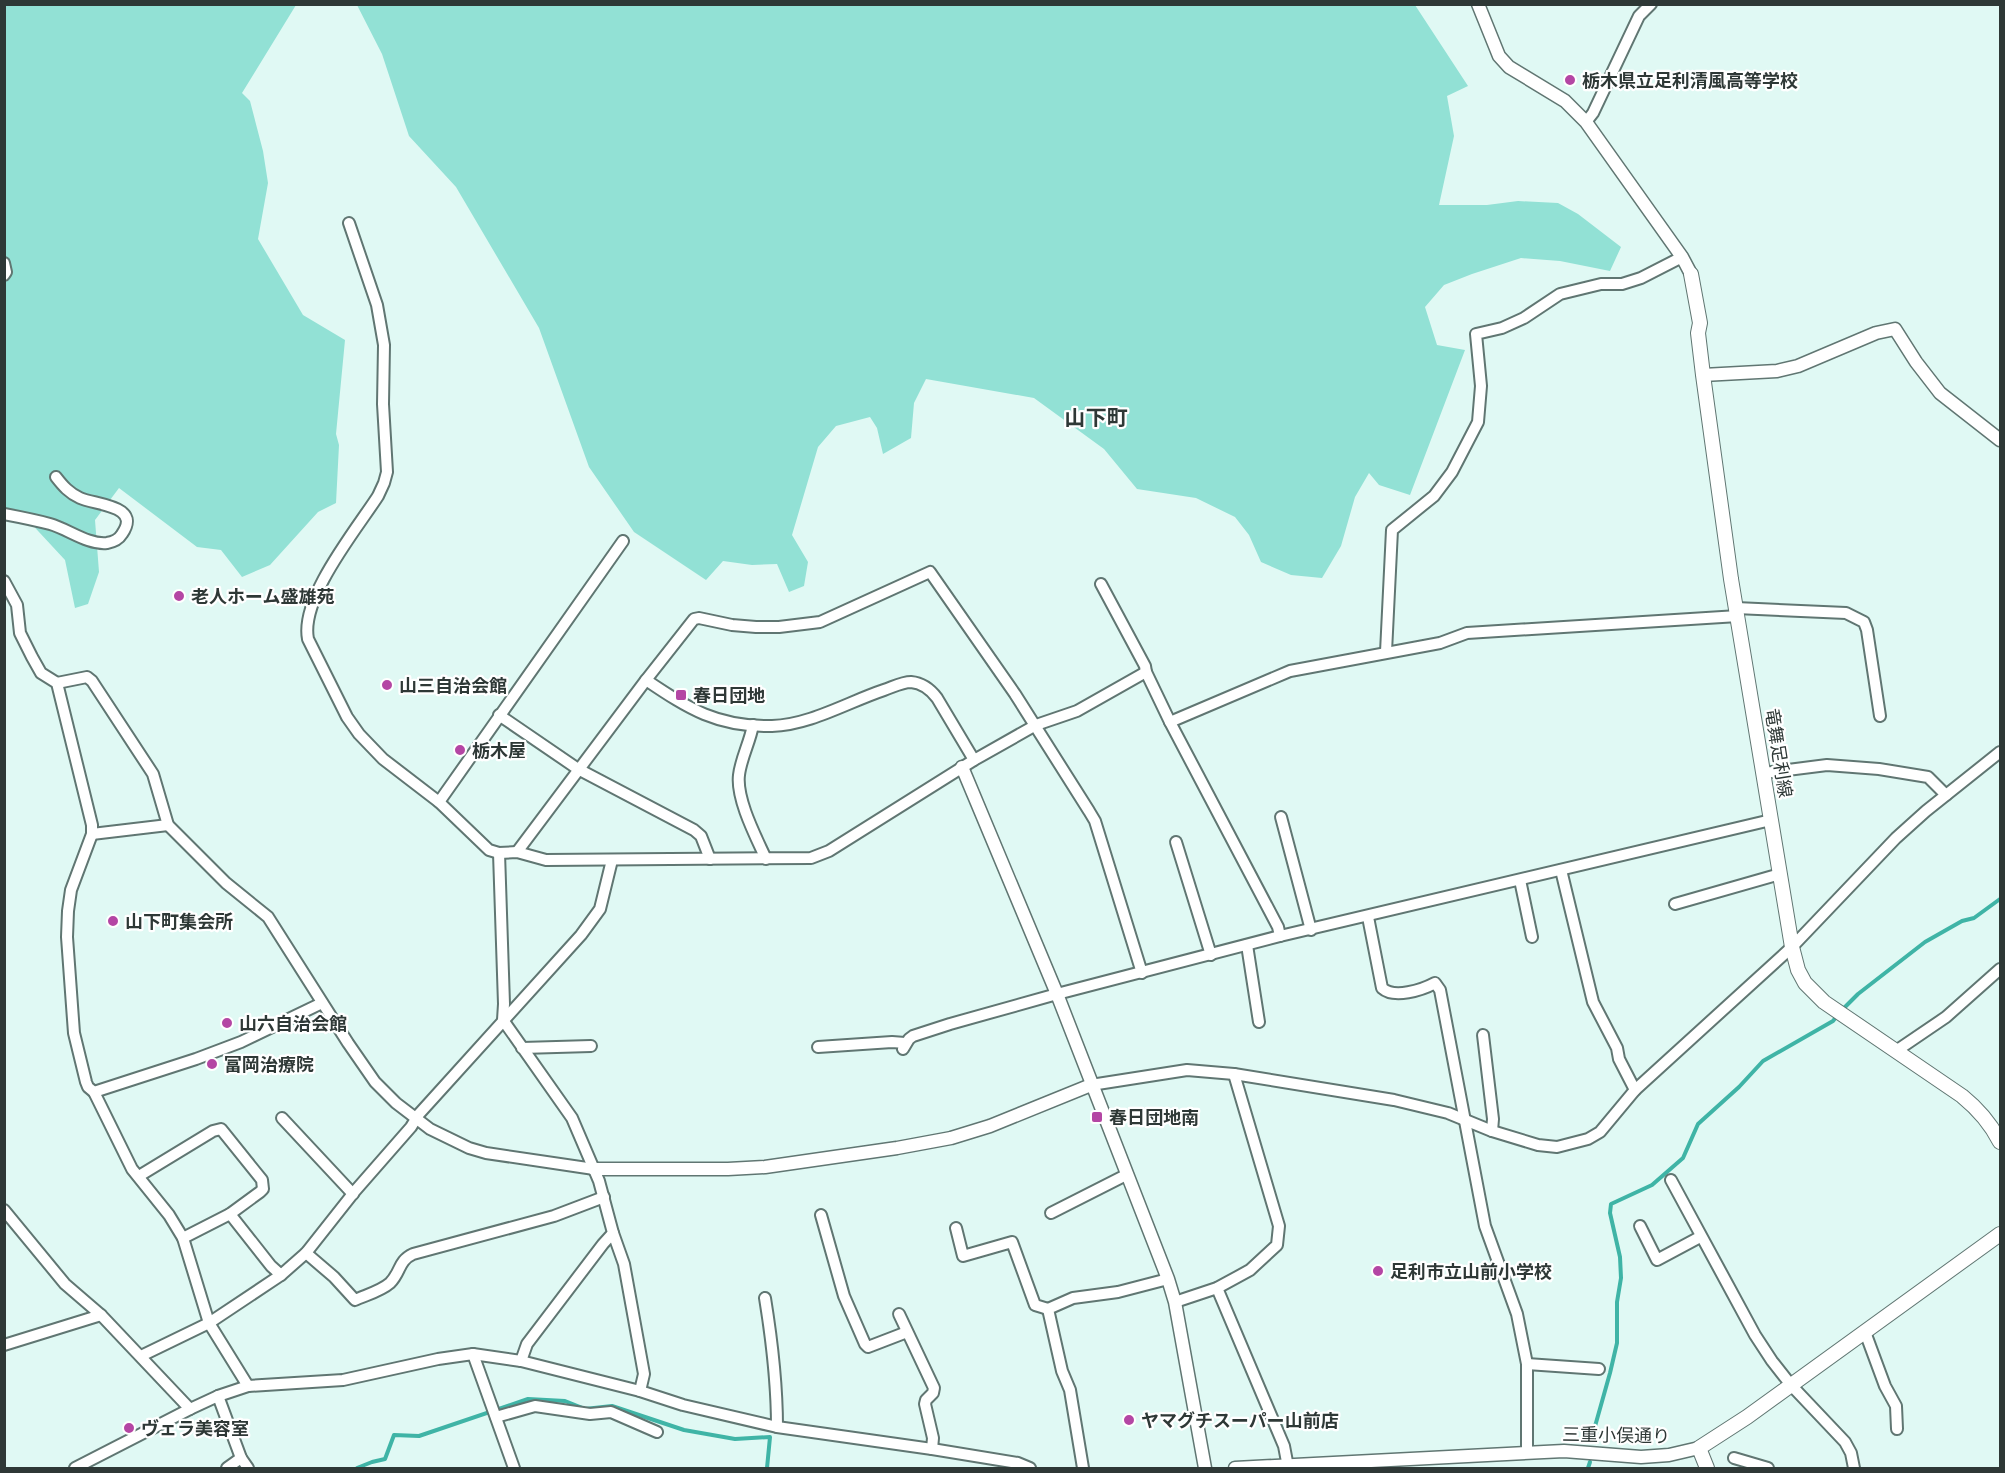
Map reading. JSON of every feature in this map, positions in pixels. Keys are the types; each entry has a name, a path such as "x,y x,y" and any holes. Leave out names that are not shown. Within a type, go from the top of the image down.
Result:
{"main road":[{"name":"竜舞足利線","path":"1691,274 1700,322 1698,333 1703,375 1737,612 1792,947 1798,970 1805,983 1833,1009 1962,1095 1999,1136"},
{"name":"三重小俣通り","path":"1699,1448 1713,1441 2001,1234"},
{"path":"1699,1448 1707,1468"}],"street":[{"path":"1478,4 1499,56 1509,67 1557,96 1586,122 1682,257 1691,274"},
{"path":"1586,122 1593,113 1639,16 1651,4"},
{"path":"349,223 377,305 384,345 383,404 387,472 378,496 323,580 314,598 306,632 347,717 359,734 383,759 439,802 484,846 499,853 517,852 546,860 810,858 829,851 974,760 1036,726 1077,711 1146,672"},
{"path":"1386,652 1392,530 1434,496 1452,472 1478,422 1481,386 1476,334 1502,328 1524,318 1560,294 1601,284 1622,284 1641,278 1682,257"},
{"path":"4,263 6,272 4,274"},
{"path":"1703,375 1777,370 1798,366 1889,328 1895,329 1916,362 1940,393 2001,440"},
{"path":"4,514 51,524 93,541 106,543 119,538 124,533 126,524 122,511 116,507 80,498 66,490 56,477"},
{"path":"439,802 623,541"},
{"path":"517,852 645,680 694,619 756,627 820,622 930,572 1036,726 1095,821 1142,973"},
{"path":"4,581 17,605 20,633 41,673 57,683 87,677 92,681 153,774 168,825 226,883 268,916 375,1082 396,1103 430,1129 469,1149 486,1154 594,1169 765,1167 897,1148 951,1138 990,1126 1091,1085 1187,1070 1234,1074 1394,1100 1448,1113 1492,1131 1538,1145 1557,1147 1572,1144 1600,1132 1635,1090 1792,947 1896,838 2001,752"},
{"path":"1101,584 1145,666 1170,722 1278,927 1280,936"},
{"path":"1170,722 1290,671 1440,644 1467,633 1737,612 1846,613 1864,622 1880,716"},
{"path":"645,680 696,712 731,723 774,726 794,723 869,695 913,682 931,690 974,760"},
{"path":"57,683 92,825 92,834 71,890 67,937 74,1033 87,1085 94,1092 132,1169 169,1215 183,1238 209,1323 248,1386"},
{"path":"499,715 578,769 694,831 701,837 710,859"},
{"path":"753,725 739,775 739,785 749,822 766,859"},
{"path":"1764,773 1827,765 1880,769 1928,777 1946,795"},
{"path":"962,767 1058,994 1091,1085 1168,1279 1175,1302 1205,1468"},
{"path":"1281,817 1311,930"},
{"path":"818,1047 892,1042 904,1046 913,1036 1058,994 1280,936 1368,917 1771,819"},
{"path":"92,834 168,825"},
{"path":"1176,842 1211,955"},
{"path":"499,853 503,1020 572,1118 594,1169 624,1264 644,1374 640,1391"},
{"path":"141,1356 209,1323 281,1275 306,1253 352,1194 416,1119 591,922 600,909 612,860"},
{"path":"1561,870 1593,1002 1617,1048 1619,1059 1635,1090"},
{"path":"1675,904 1780,874"},
{"path":"1520,880 1532,937"},
{"path":"1368,917 1382,988 1393,994 1428,987 1435,983 1440,990 1485,1226 1517,1314 1527,1364 1527,1453"},
{"path":"1247,945 1259,1022"},
{"path":"1896,1051 1946,1017 2001,969"},
{"path":"94,1092 232,1045 322,1003"},
{"path":"1483,1035 1493,1119 1492,1131"},
{"path":"522,1048 591,1046"},
{"path":"1175,1302 1217,1288 1251,1270 1277,1245 1279,1226 1234,1074"},
{"path":"282,1118 352,1194"},
{"path":"139,1176 213,1131 221,1129 262,1180 260,1192 231,1214 183,1238"},
{"path":"1051,1213 1126,1175"},
{"path":"1671,1180 1755,1335 1791,1385 1845,1442 1851,1453 1854,1468"},
{"path":"306,1253 334,1277 355,1300 388,1285 405,1258 413,1254 554,1216 604,1197"},
{"path":"4,1210 65,1284 101,1315 190,1409"},
{"path":"231,1214 271,1266 281,1275"},
{"path":"820,1215 844,1296 865,1344 868,1347 907,1332"},
{"path":"1640,1226 1657,1260 1700,1237"},
{"path":"956,1228 963,1256 1012,1242 1035,1305 1048,1309 1073,1298 1118,1292 1168,1279"},
{"path":"521,1361 527,1344 613,1233"},
{"path":"1217,1288 1284,1446 1288,1467"},
{"path":"765,1298 774,1364 777,1427"},
{"path":"1048,1309 1062,1371 1070,1390 1083,1468"},
{"path":"898,1314 934,1388 933,1393 926,1400 933,1438 932,1449"},
{"path":"4,1345 101,1315"},
{"path":"1864,1332 1885,1386 1896,1406 1897,1429"},
{"path":"473,1354 514,1468"},
{"path":"75,1468 190,1409 248,1386 343,1380 438,1359 473,1354 521,1361 640,1391 683,1405 777,1427 932,1449 1018,1463 1030,1468"},
{"path":"1527,1364 1599,1369"},
{"path":"218,1396 248,1468"},
{"path":"496,1417 535,1406 590,1414 611,1413 657,1432"},
{"name":"三重小俣通り","path":"1235,1468 1564,1451 1641,1457 1669,1455 1699,1448"},
{"path":"226,1468 242,1458"},
{"path":"1734,1458 1768,1468"}],"green space":[{"path":"5,5 296,5 242,93 250,101 263,151 268,183 258,239 303,315 345,340 336,434 339,445 336,503 318,512 270,565 242,577 221,550 197,547 119,488 95,520 99,572 88,604 75,608 65,560 26,518 5,511"},
{"path":"357,5 1415,5 1468,86 1447,96 1454,136 1439,205 1487,205 1518,201 1558,203 1578,214 1621,247 1610,271 1560,261 1521,258 1444,285 1425,307 1437,345 1465,350 1410,495 1379,485 1369,473 1355,497 1341,546 1322,578 1291,575 1261,562 1249,535 1235,517 1196,498 1137,489 1104,449 1034,398 926,379 914,403 911,438 883,454 877,428 870,417 836,426 818,447 792,535 808,562 804,586 789,592 777,564 752,565 723,561 706,580 634,532 589,467 539,328 456,187 409,136 382,54"}],"waterway":[{"path":"1842,1010 1858,994 1925,942 1962,921 1974,918 2000,899"},
{"path":"1592,1437 1617,1343 1617,1302 1621,1278 1620,1257 1610,1213 1611,1204 1652,1185 1683,1158 1698,1124 1739,1087 1763,1061 1833,1021 1837,1016"},
{"path":"357,1468 385,1459 394,1435 419,1436 528,1399 565,1401 585,1409 612,1406 684,1430 735,1439 770,1437 767,1468"},
{"path":"1588,1468 1590,1462"}],"place":[{"name":"栃木県立足利清風高等学校","path":"1570,80"},
{"name":"老人ホーム盛雄苑","path":"179,596"},
{"name":"山三自治会館","path":"387,685"},
{"name":"春日団地","path":"681,695"},
{"name":"栃木屋","path":"460,750"},
{"name":"山下町集会所","path":"113,921"},
{"name":"山六自治会館","path":"227,1023"},
{"name":"富岡治療院","path":"212,1064"},
{"name":"春日団地南","path":"1097,1117"},
{"name":"足利市立山前小学校","path":"1378,1271"},
{"name":"ヤマグチスーパー山前店","path":"1129,1420"},
{"name":"ヴェラ美容室","path":"129,1428"}],"district":[{"name":"山下町","path":"1096,417"}]}
